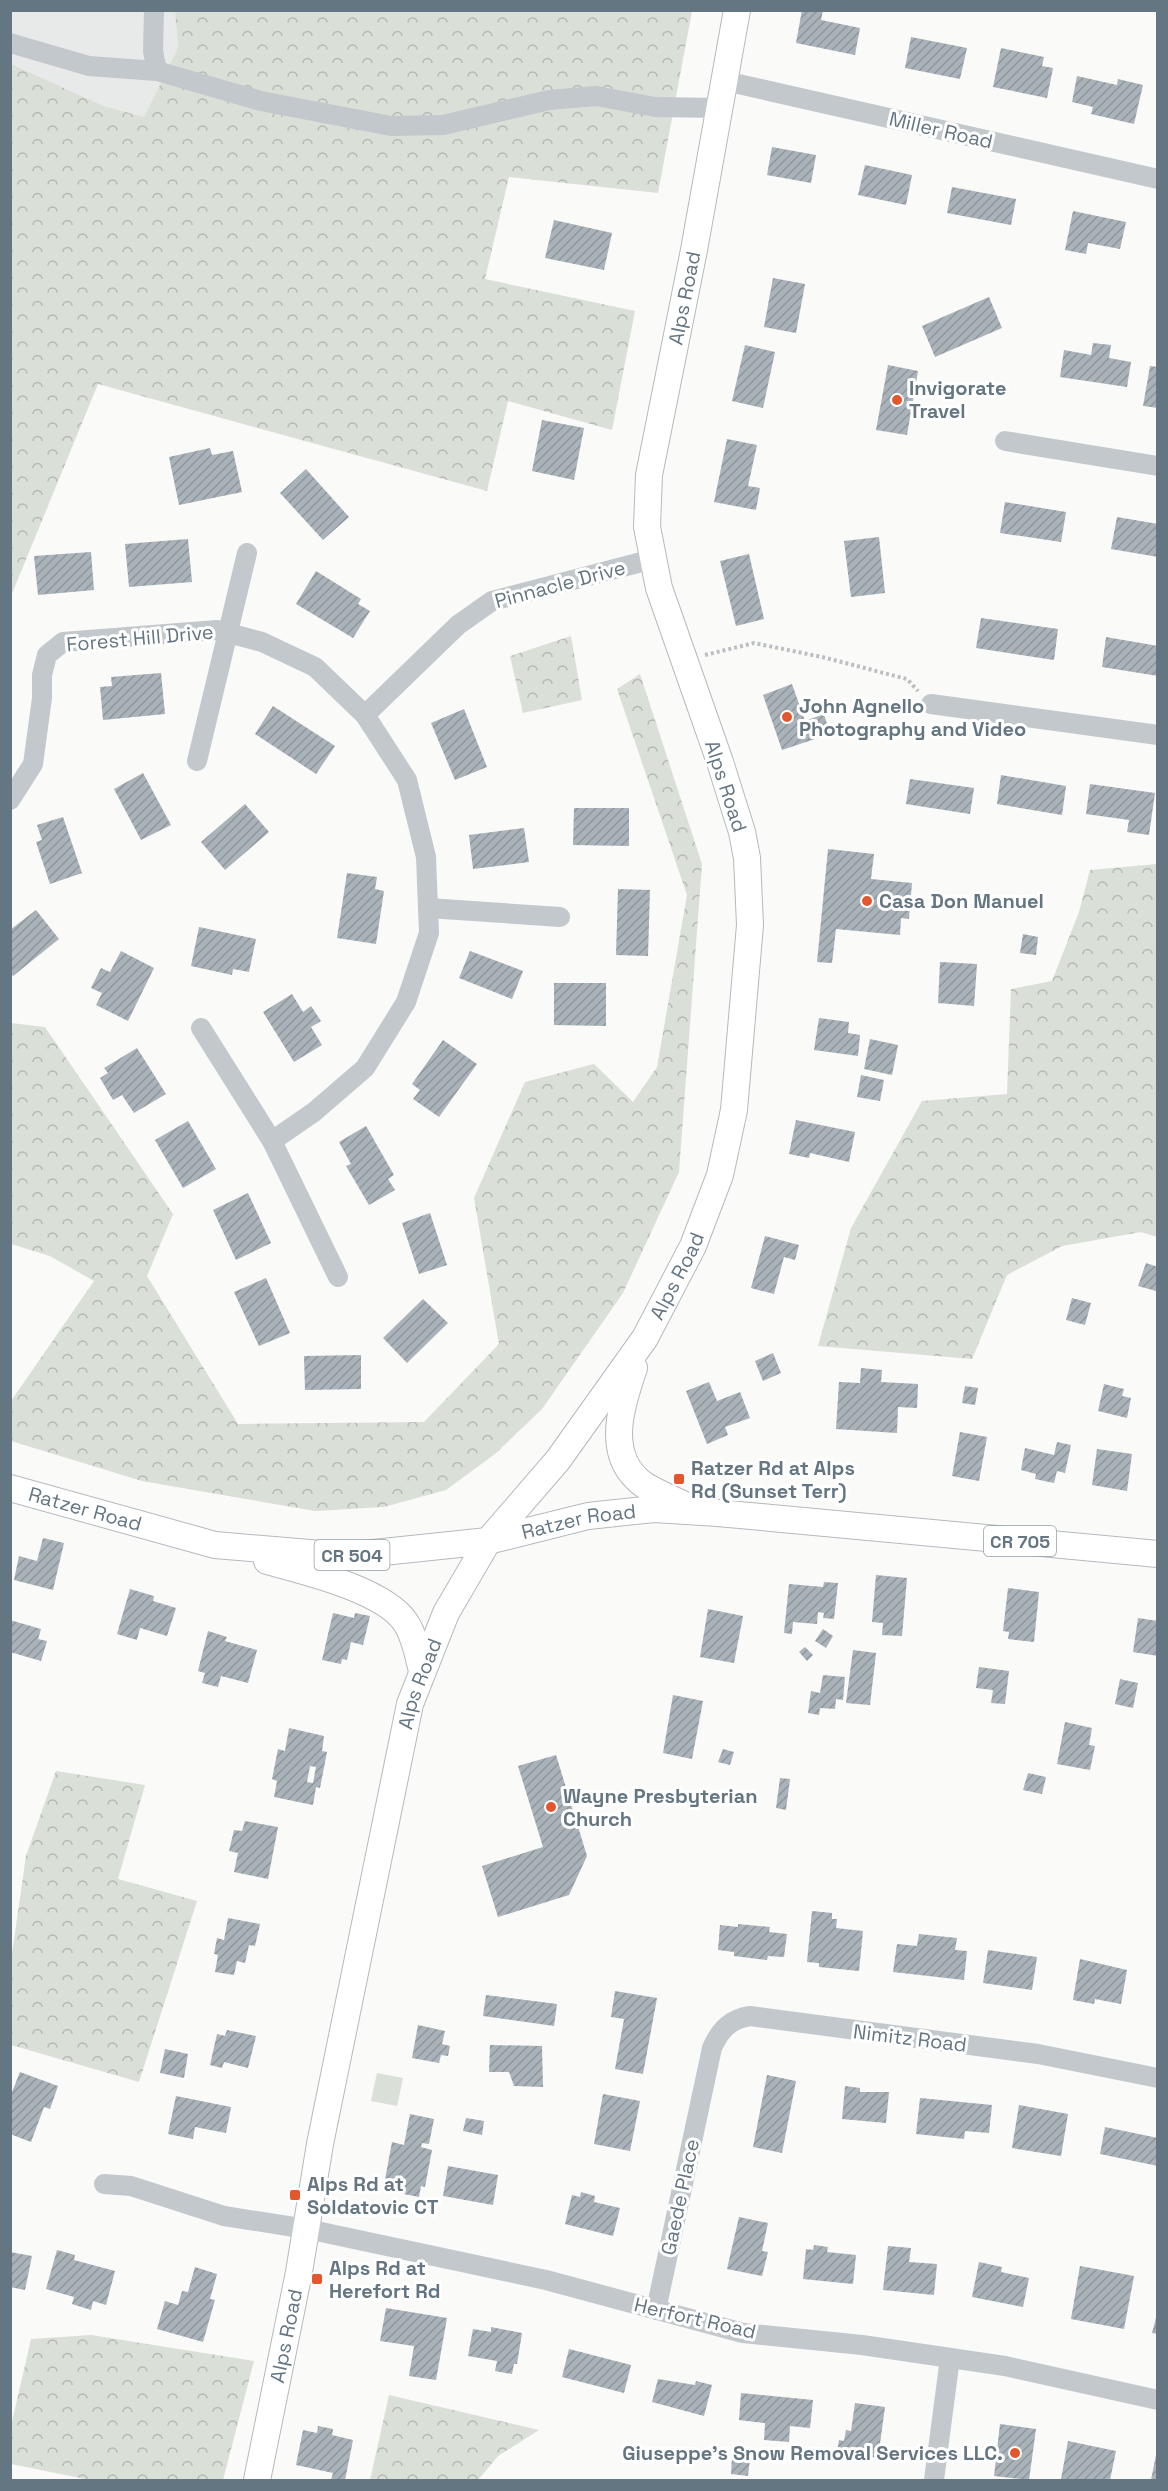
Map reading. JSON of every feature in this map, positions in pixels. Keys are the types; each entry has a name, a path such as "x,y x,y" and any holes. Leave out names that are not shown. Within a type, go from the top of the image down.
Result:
{"main road":[{"name":"Alps Road","path":"257,2481 307,2229 322,2133 411,1704 422,1671 446,1613 488,1541 558,1460 645,1338 693,1246 720,1175 735,1110 750,934 750,893 742,832 659,588 647,526 649,475 737,10"},
{"path":"645,1338 623,1399 619,1430 622,1460 637,1480 699,1512"},
{"name":"Ratzer Road","path":"10,1488 215,1545 345,1556 488,1541 588,1515 654,1509 1158,1554"},
{"path":"215,1545 331,1579 387,1604 405,1622 415,1644 422,1671"}],"street":[{"path":"154,10 153,51 157,71"},
{"path":"10,43 89,66 157,71 261,101 391,126 443,125 549,100 596,96 655,107 720,108"},
{"name":"Miller Road","path":"725,81 1158,178"},
{"path":"1005,441 1158,466"},
{"path":"197,761 248,553"},
{"name":"Pinnacle Drive","path":"364,715 458,625 492,601 653,559"},
{"name":"Forest Hill Drive","path":"10,800 33,764 42,698 42,675 47,655 63,642 217,630 229,632 262,642 315,667 364,715 407,780 426,858 429,933 406,1002 365,1068 314,1112 272,1141"},
{"path":"931,704 1158,735"},
{"path":"428,908 560,917"},
{"path":"201,1028 272,1141 338,1277"},
{"name":"Nimitz Road","path":"704,2084 712,2048 718,2035 738,2018 750,2016 1038,2054 1158,2078"},
{"name":"Gaede Place","path":"656,2310 704,2084"},
{"name":"Herfort Road","path":"104,2184 131,2187 224,2216 307,2229 546,2280 743,2333 1005,2366 1158,2400"},
{"path":"934,2481 950,2358"}],"path":[{"path":"683,660 754,643 822,657 907,679 931,704"}],"shaded area":[{"path":"11,11 175,11 178,48 144,117 104,106 11,64"}],"green space":[{"path":"175,11 692,11 658,193 509,177 485,279 635,311 612,430 508,401 487,491 98,384 11,596 11,64 104,106 144,117 178,48"},
{"path":"571,636 582,700 523,713 510,656"},
{"path":"640,674 702,864 679,1172 623,1293 542,1409 495,1454 446,1490 384,1507 315,1511 142,1481 11,1441 11,1401 94,1281 50,1256 11,1244 11,1023 45,1027 173,1214 147,1276 238,1424 424,1422 499,1344 474,1198 525,1082 594,1064 633,1102 657,1067 687,895 617,689"},
{"path":"1157,864 1157,1237 1141,1232 1062,1246 1007,1275 972,1359 818,1346 851,1228 922,1101 1007,1094 1011,989 1052,981 1079,912 1090,870"},
{"path":"56,1771 145,1785 118,1879 197,1901 139,2082 11,2045 11,1961 26,1856"},
{"path":"377,2073 403,2078 397,2106 371,2101"},
{"path":"91,2335 254,2361 223,2480 90,2480 11,2464 11,2426 31,2339"},
{"path":"389,2395 539,2430 498,2456 478,2480 370,2480"}],"building":[{"path":"802,10 823,10 821,20 860,28 855,55 796,43"},
{"path":"911,37 967,48 960,79 905,68"},
{"path":"1001,48 1044,57 1042,66 1053,68 1047,98 993,87"},
{"path":"1077,76 1117,85 1118,79 1143,85 1134,124 1091,114 1093,107 1072,102"},
{"path":"772,147 816,155 811,183 767,175"},
{"path":"865,165 912,175 906,205 858,195"},
{"path":"952,187 1016,199 1011,225 947,213"},
{"path":"1073,211 1126,222 1120,249 1088,243 1086,254 1065,250"},
{"path":"554,220 612,233 604,270 545,258"},
{"path":"773,278 805,284 796,333 764,327"},
{"path":"989,297 1002,328 935,357 922,326"},
{"path":"1093,343 1111,345 1109,358 1131,362 1127,387 1060,377 1064,350 1091,355"},
{"path":"745,345 775,352 763,408 732,401"},
{"name":"Invigorate Travel","path":"888,365 918,371 907,435 876,430"},
{"path":"1150,366 1158,367 1158,408 1143,406"},
{"path":"542,420 584,428 574,480 532,471"},
{"path":"727,439 757,445 748,486 760,488 756,510 714,502"},
{"path":"210,448 212,455 233,451 242,492 179,505 169,457"},
{"path":"306,469 349,517 323,540 280,493"},
{"path":"1005,502 1066,512 1061,542 1000,533"},
{"path":"1117,517 1158,524 1158,557 1111,549"},
{"path":"879,537 885,593 851,597 844,541"},
{"path":"188,539 192,582 129,587 125,544"},
{"path":"91,552 94,590 38,595 34,556"},
{"path":"749,554 764,619 736,626 720,561"},
{"path":"316,571 361,599 358,604 370,611 353,638 296,604"},
{"path":"981,618 1058,629 1054,660 976,648"},
{"path":"1106,637 1158,646 1158,676 1102,667"},
{"path":"161,673 165,714 103,720 100,687 112,686 111,677"},
{"name":"John Agnello Photography and Video","path":"792,684 805,721 824,714 830,734 782,750 763,695"},
{"path":"273,706 335,746 316,774 255,734"},
{"path":"464,709 487,767 455,780 431,723"},
{"path":"143,773 171,825 141,840 114,789"},
{"path":"1001,775 1066,786 1062,815 997,804"},
{"path":"910,779 974,788 970,814 906,804"},
{"path":"1090,784 1155,793 1149,835 1127,832 1129,820 1086,814"},
{"path":"245,804 269,832 225,870 201,842"},
{"path":"574,808 629,808 629,846 573,845"},
{"path":"63,817 82,873 50,884 36,842 42,840 37,825"},
{"path":"524,828 529,862 473,869 469,835"},
{"name":"Casa Don Manuel","path":"828,849 874,854 871,879 912,883 909,919 901,918 900,935 836,929 832,963 817,962"},
{"path":"347,873 377,877 375,889 384,891 376,944 337,938"},
{"path":"618,889 650,890 648,956 616,955"},
{"path":"36,910 59,939 13,976 10,972 10,930"},
{"path":"199,927 256,939 249,972 233,969 232,975 191,966"},
{"path":"1023,934 1038,937 1036,955 1020,953"},
{"path":"121,951 154,968 128,1021 96,1005 102,993 91,988 101,968 110,972"},
{"path":"470,951 523,971 512,999 459,978"},
{"path":"940,962 977,964 974,1006 938,1003"},
{"path":"554,983 606,983 606,1026 554,1025"},
{"path":"292,994 303,1012 311,1006 321,1021 311,1027 322,1045 294,1062 263,1012"},
{"path":"819,1018 849,1022 848,1033 860,1035 858,1056 814,1050"},
{"path":"870,1039 898,1045 892,1075 864,1069"},
{"path":"443,1040 477,1064 439,1117 413,1099 420,1090 412,1084"},
{"path":"137,1048 166,1094 134,1113 122,1095 113,1100 100,1078 108,1073 104,1068"},
{"path":"861,1075 884,1080 880,1101 857,1097"},
{"path":"796,1120 855,1132 849,1162 810,1153 809,1158 789,1154"},
{"path":"188,1121 216,1169 183,1188 155,1140"},
{"path":"366,1126 394,1175 388,1179 395,1190 369,1205 346,1166 351,1164 339,1142"},
{"path":"248,1193 271,1243 236,1260 213,1210"},
{"path":"430,1213 447,1265 419,1274 402,1223"},
{"path":"765,1236 799,1245 795,1260 784,1257 774,1294 751,1288"},
{"path":"1146,1263 1158,1267 1156,1291 1138,1286"},
{"path":"266,1278 290,1333 259,1346 234,1292"},
{"path":"1072,1298 1091,1303 1085,1325 1066,1320"},
{"path":"423,1299 448,1323 407,1363 383,1338"},
{"path":"773,1353 781,1373 763,1381 755,1361"},
{"path":"361,1355 361,1389 305,1390 304,1356"},
{"path":"861,1368 882,1370 881,1382 918,1384 917,1408 898,1407 897,1433 836,1429 839,1382 860,1383"},
{"path":"709,1382 717,1401 740,1392 750,1418 725,1427 728,1435 707,1444 686,1391"},
{"path":"1104,1384 1124,1389 1122,1396 1131,1398 1127,1418 1098,1411"},
{"path":"965,1386 978,1388 975,1405 962,1403"},
{"path":"960,1432 987,1437 979,1481 952,1476"},
{"path":"1057,1442 1071,1445 1065,1473 1057,1471 1054,1483 1035,1479 1036,1474 1021,1470 1025,1448 1054,1455"},
{"path":"1097,1449 1132,1454 1127,1491 1092,1485"},
{"path":"43,1538 64,1543 53,1590 14,1580 19,1556 37,1561"},
{"path":"876,1575 907,1578 902,1636 882,1635 883,1623 872,1622"},
{"path":"824,1582 838,1583 834,1619 823,1618 824,1613 818,1612 817,1624 793,1622 792,1634 784,1633 789,1584 823,1587"},
{"path":"1008,1588 1039,1592 1034,1642 1008,1639 1009,1632 1003,1631"},
{"path":"130,1589 154,1596 153,1601 176,1608 167,1636 140,1628 137,1640 117,1634"},
{"path":"708,1609 743,1616 734,1663 700,1657"},
{"path":"333,1613 354,1618 355,1613 370,1616 363,1645 351,1642 347,1660 342,1659 341,1664 322,1660"},
{"path":"1138,1618 1158,1621 1158,1656 1133,1652"},
{"path":"10,1620 41,1629 38,1639 47,1641 41,1661 10,1652"},
{"path":"823,1629 833,1636 826,1648 815,1641"},
{"path":"208,1631 227,1637 225,1641 257,1650 248,1683 221,1676 218,1687 202,1683 205,1673 198,1671"},
{"path":"805,1647 813,1655 807,1661 799,1652"},
{"path":"853,1650 876,1653 870,1705 846,1703"},
{"path":"979,1667 1009,1671 1005,1704 991,1703 993,1690 976,1688"},
{"path":"823,1675 845,1677 843,1700 836,1699 835,1709 820,1708 819,1715 808,1713 811,1691 820,1693"},
{"path":"1120,1679 1138,1683 1133,1708 1115,1704"},
{"path":"673,1695 703,1701 692,1759 663,1753"},
{"path":"1065,1722 1092,1728 1089,1745 1095,1746 1090,1770 1057,1764"},
{"path":"289,1728 324,1736 322,1751 327,1752 320,1788 316,1787 313,1805 274,1797 277,1781 272,1779 278,1749 285,1751","holes":["310,1766 316,1767 313,1783 307,1782"]},
{"path":"723,1749 734,1752 730,1765 718,1762"},
{"name":"Wayne Presbyterian Church","path":"556,1755 587,1856 569,1895 498,1917 482,1866 543,1847 518,1766"},
{"path":"1028,1773 1046,1777 1042,1794 1023,1790"},
{"path":"780,1778 790,1779 786,1810 776,1808"},
{"path":"245,1821 278,1827 268,1879 234,1872 238,1853 229,1851 234,1830 242,1831"},
{"path":"812,1911 832,1913 832,1919 837,1919 836,1928 863,1931 859,1971 819,1967 819,1963 807,1962"},
{"path":"228,1918 260,1924 255,1946 249,1945 245,1963 237,1961 234,1975 215,1972 218,1955 214,1954 217,1938 224,1940"},
{"path":"738,1924 770,1927 769,1932 787,1934 784,1957 768,1956 767,1960 734,1956 734,1952 718,1950 720,1925 738,1927"},
{"path":"919,1934 957,1938 955,1950 967,1951 964,1980 893,1972 897,1944 917,1946"},
{"path":"988,1950 1037,1957 1032,1990 983,1983"},
{"path":"1080,1959 1127,1970 1121,2004 1095,1999 1094,2004 1073,2000"},
{"path":"615,1991 657,1998 643,2074 615,2069 624,2019 611,2017"},
{"path":"486,1995 557,2004 554,2026 483,2016"},
{"path":"418,2025 445,2031 442,2044 450,2046 448,2056 441,2055 439,2063 412,2058"},
{"path":"227,2030 256,2036 248,2068 224,2062 222,2068 210,2065 217,2034 225,2036"},
{"path":"490,2045 542,2046 543,2087 514,2086 509,2072 489,2072"},
{"path":"165,2049 188,2054 184,2078 160,2073"},
{"path":"20,2072 58,2086 50,2109 44,2107 31,2142 10,2134 10,2097"},
{"path":"767,2075 796,2081 782,2153 753,2147"},
{"path":"845,2086 860,2088 860,2092 889,2092 886,2123 842,2119"},
{"path":"603,2094 640,2101 630,2151 594,2144"},
{"path":"176,2096 231,2107 226,2133 195,2127 193,2139 168,2134"},
{"path":"920,2098 992,2105 989,2133 965,2131 964,2139 916,2134"},
{"path":"1019,2105 1068,2114 1061,2156 1012,2148"},
{"path":"410,2114 434,2119 429,2144 422,2143 421,2147 432,2150 425,2187 421,2186 419,2197 383,2190 392,2142 404,2145"},
{"path":"466,2118 484,2121 482,2135 463,2131"},
{"path":"1105,2127 1158,2138 1158,2166 1100,2154"},
{"path":"448,2166 498,2175 493,2205 443,2196"},
{"path":"581,2192 595,2196 594,2202 620,2208 613,2236 565,2224 572,2195 580,2197"},
{"path":"739,2217 768,2223 762,2251 768,2252 762,2276 727,2269"},
{"path":"814,2245 828,2247 827,2252 856,2255 853,2284 803,2279 806,2249 813,2250"},
{"path":"888,2246 911,2248 909,2262 937,2264 934,2295 883,2290"},
{"path":"57,2250 75,2255 74,2260 115,2271 106,2305 93,2301 91,2310 72,2304 74,2297 46,2289"},
{"path":"10,2252 32,2256 25,2290 10,2287"},
{"path":"979,2262 1002,2267 1001,2272 1029,2278 1023,2307 972,2297"},
{"path":"1080,2266 1134,2276 1124,2329 1071,2319"},
{"path":"195,2267 217,2274 210,2299 215,2300 203,2342 157,2329 165,2301 178,2305 182,2291 188,2292"},
{"path":"386,2308 447,2318 436,2380 409,2376 414,2346 380,2341"},
{"path":"1158,2310 1158,2334 1152,2333"},
{"path":"491,2327 522,2333 517,2364 514,2364 512,2374 495,2371 497,2361 468,2356 473,2329 491,2332"},
{"path":"569,2349 631,2365 624,2393 562,2377"},
{"path":"658,2379 695,2385 696,2381 712,2385 704,2416 652,2402"},
{"path":"741,2393 813,2400 810,2428 790,2426 789,2442 764,2440 765,2423 739,2420"},
{"path":"855,2403 885,2407 878,2458 872,2457 871,2460 849,2457 850,2454 837,2452 839,2440 844,2441 846,2430 851,2431"},
{"name":"Giuseppe's Snow Removal Services LLC.","path":"1000,2424 1036,2429 1029,2480 994,2476"},
{"path":"318,2426 333,2429 332,2435 353,2440 345,2480 331,2480 333,2473 296,2465 303,2430 317,2433"},
{"path":"1068,2441 1116,2451 1110,2480 1061,2479"},
{"path":"1156,2455 1158,2480 1151,2480"},
{"path":"732,2458 750,2459 748,2476 731,2474"}],"place":[{"name":"Invigorate Travel","path":"897,400"},
{"name":"John Agnello Photography and Video","path":"787,717"},
{"name":"Casa Don Manuel","path":"867,901"},
{"name":"Ratzer Rd at Alps Rd (Sunset Terr)","path":"679,1479"},
{"name":"Wayne Presbyterian Church","path":"551,1807"},
{"name":"Alps Rd at Soldatovic CT","path":"295,2195"},
{"name":"Alps Rd at Herefort Rd","path":"317,2279"},
{"name":"Giuseppe's Snow Removal Services LLC.","path":"1015,2453"}]}
